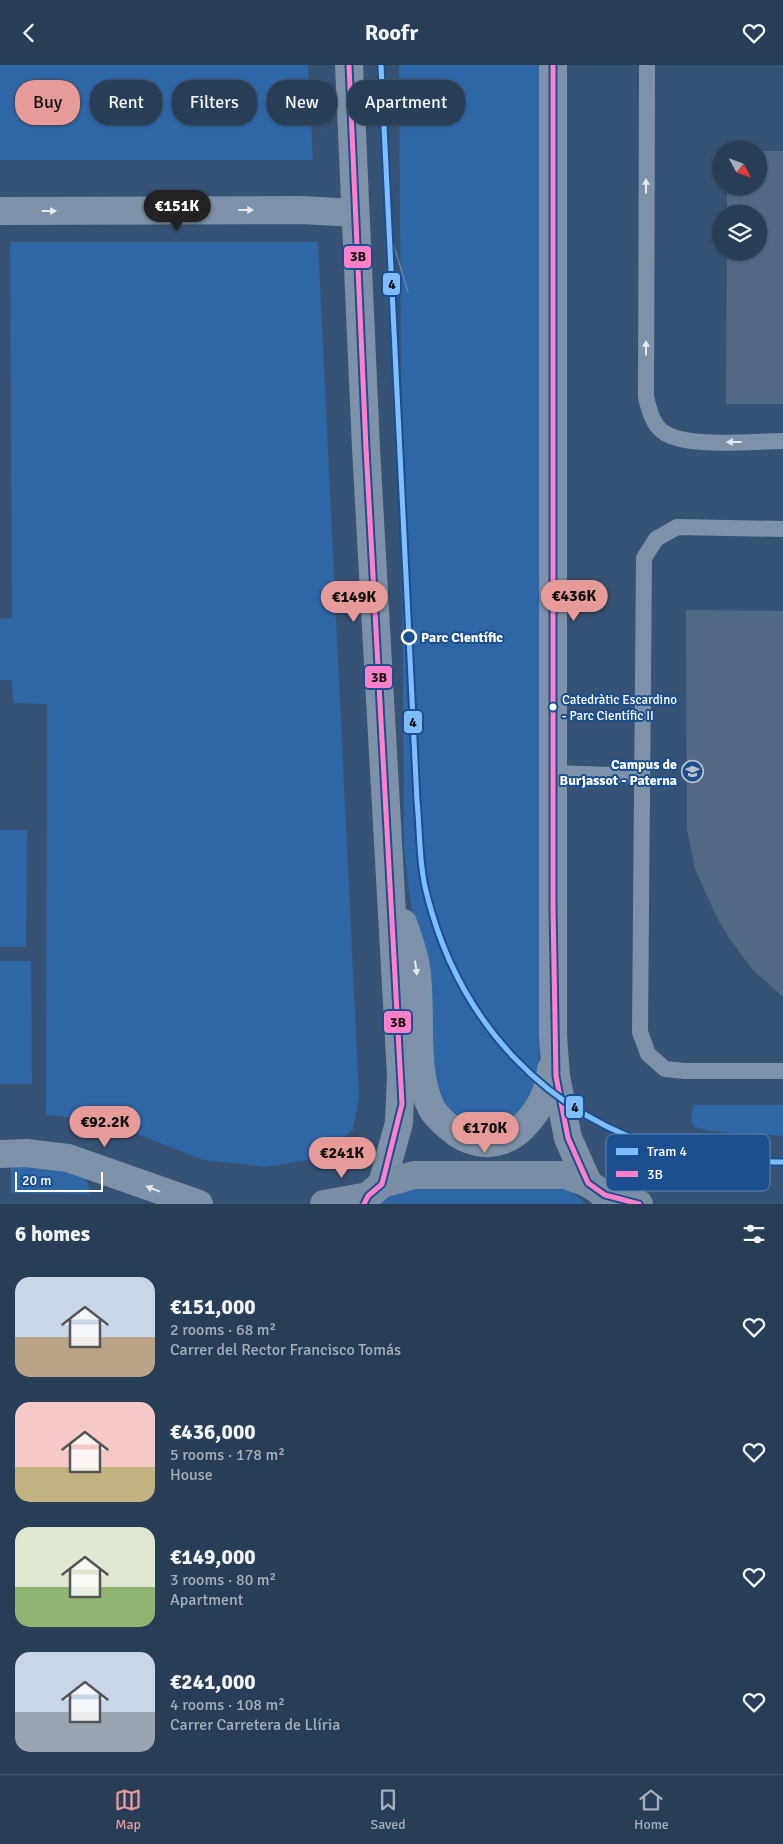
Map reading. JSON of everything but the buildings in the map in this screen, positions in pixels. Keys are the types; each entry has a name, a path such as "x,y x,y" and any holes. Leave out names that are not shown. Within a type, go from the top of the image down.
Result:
{"main road":[{"path":"324,1204 371,1195 414,1175 565,1175 601,1194 639,1204"}],"street":[{"path":"349,65 355,213 402,1104 395,1141 371,1195"},
{"path":"553,65 553,1036 556,1076 568,1138 601,1194"},
{"path":"0,211 301,210 355,213"},
{"path":"389,853 398,903 416,967 423,1081 432,1110 456,1133 472,1141 483,1144 509,1139 535,1115 548,1092 553,1036"},
{"path":"0,1153 26,1153 68,1158 199,1204"}],"lane":[{"path":"647,65 646,397 653,421 661,430 674,439 691,442 783,441"},
{"path":"783,529 677,527 656,539 644,558 640,1032 648,1054 665,1069 686,1071 783,1071"},
{"path":"554,773 641,776"}],"shaded area":[{"path":"0,65 308,65 309,80 267,80 267,125 311,125 313,160 0,160"},
{"path":"399,65 539,65 540,1049 537,1087 521,1116 497,1130 480,1130 460,1122 436,1094 422,942 411,906 404,850 399,125 465,125 465,80 399,80"},
{"path":"10,242 318,242 359,1097 353,1129 329,1151 313,1159 267,1167 204,1160 101,1120 46,1115 47,704 13,703 12,680 0,680 0,619 12,618"},
{"path":"0,830 27,830 26,947 0,947"},
{"path":"0,961 31,961 32,1084 0,1084"},
{"path":"693,1105 783,1105 783,1136 709,1131 695,1127 691,1121"},
{"path":"11,1166 46,1167 71,1172 81,1177 88,1184 90,1194 11,1193"},
{"path":"402,1188 570,1190 586,1204 380,1204 385,1198"}],"tram line":[{"name":"4","path":"381,65 417,801 422,872 427,895 442,941 461,984 485,1023 514,1058 548,1089 586,1115 624,1134"},
{"path":"390,233 408,292"},
{"name":"4","path":"770,1162 783,1162"}],"transit line":[{"name":"3B","path":"349,65 366,448 402,1104 382,1184 368,1196 364,1204"},
{"name":"3B","path":"553,65 553,908 556,1076 568,1138 588,1183 605,1195 639,1204"}],"place":[{"name":"Parc Científic","path":"409,637"},
{"name":"Catedràtic Escardino - Parc Científic II","path":"553,707"},
{"name":"Campus de Burjassot - Paterna","path":"693,772"}]}
